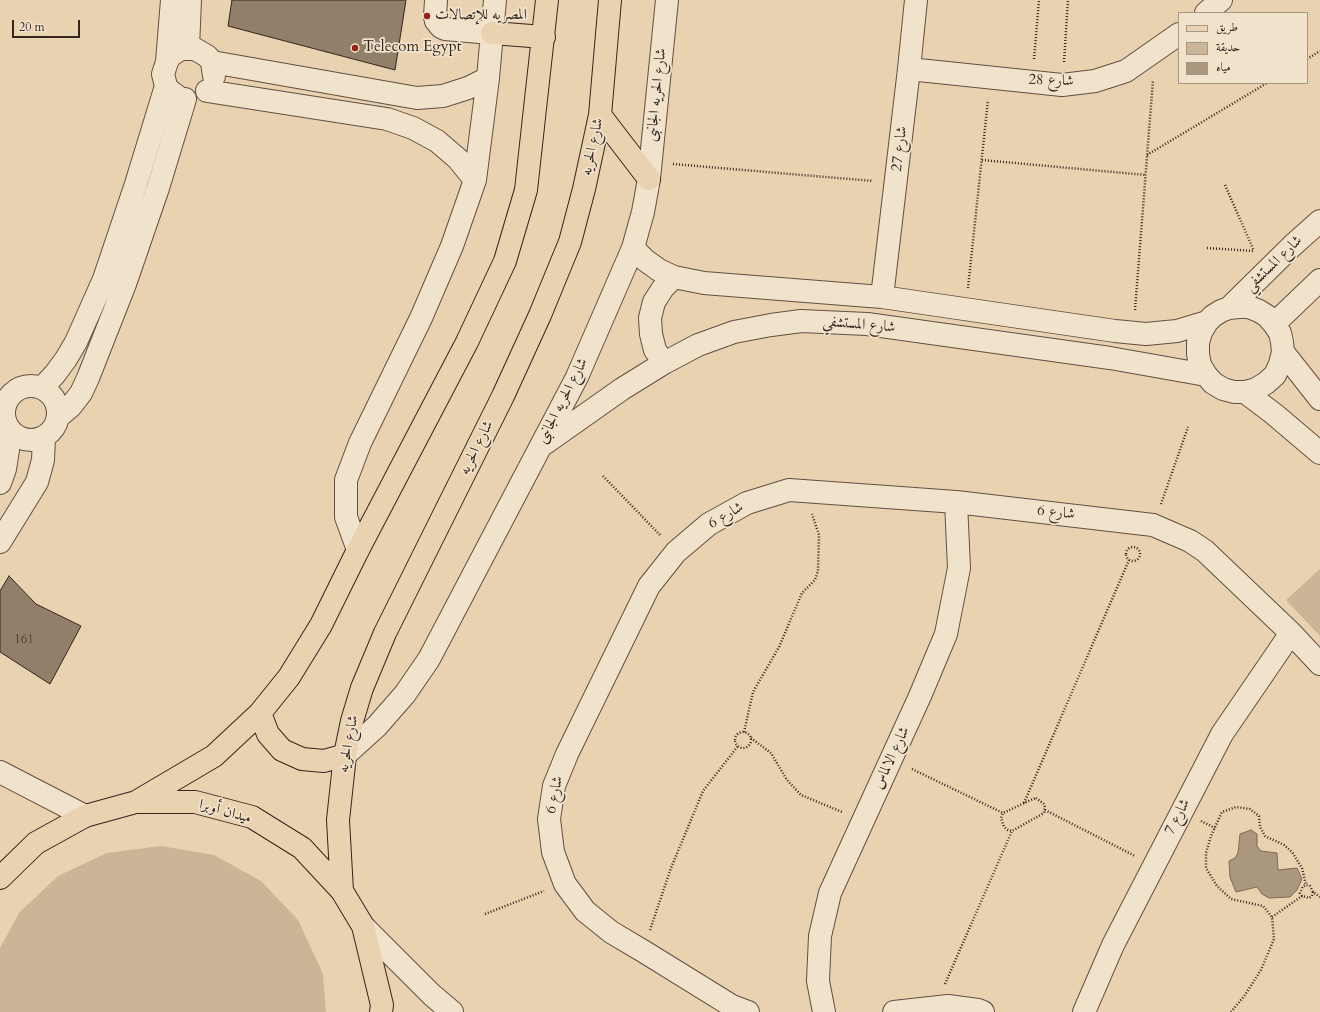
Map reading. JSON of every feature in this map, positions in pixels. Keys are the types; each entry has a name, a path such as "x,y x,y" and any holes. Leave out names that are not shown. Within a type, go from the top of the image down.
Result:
{"main road":[{"path":"136,802 214,756 260,713 289,677 321,625 358,550 466,342 505,261 526,190 547,0"},
{"name":"شارع الحريه","path":"342,891 338,820 345,755 352,721 362,688 385,633 503,396 540,315 570,242 584,189 600,116 610,0"},
{"path":"492,33 544,37"},
{"path":"600,116 650,170"},
{"path":"260,713 268,734 282,750 302,759 309,760 324,761 345,755"},
{"name":"ميدان أوبرا","path":"0,878 36,843 84,816 136,802 195,802 252,818 302,848 342,891 363,926 382,1005 381,1012"}],"street":[{"path":"166,62 181,49 195,49 202,52 212,62 214,77 212,85 201,96 193,99 185,99 174,95 166,86 163,74 166,62 172,0"},
{"path":"188,48 190,0"},
{"path":"436,0 435,17 436,21 441,27 445,29 492,33"},
{"path":"358,550 346,517 346,480 360,444 424,311 452,246 475,180 488,78 495,0"},
{"name":"شارع الحريه الجانبى","path":"345,755 377,726 405,694 429,659 577,377 633,248 643,212 650,170 667,0"},
{"name":"شارع 27","path":"882,297 910,69 916,0"},
{"path":"1207,12 1221,0"},
{"name":"شارع 28","path":"910,69 1062,85 1095,81 1126,71 1178,35"},
{"path":"212,62 418,98 443,96 468,88 488,78"},
{"path":"42,388 55,374 76,342 104,279 136,184 166,86"},
{"path":"207,91 387,119 413,128 437,141 458,159 475,180"},
{"path":"58,417 71,406 81,393 91,371 130,269 158,188 185,99"},
{"name":"شارع المستشفي","path":"1229,308 1292,246 1320,222"},
{"name":"شارع المستشفي","path":"633,248 659,270 674,277 704,282 882,297 1146,334 1177,331 1207,322"},
{"path":"664,363 655,350 651,334 650,318 654,302 663,288 674,277"},
{"path":"1274,324 1320,280"},
{"path":"1229,308 1249,308 1268,316 1281,338 1283,352 1275,375 1256,389 1245,392 1234,392 1223,389 1213,383 1200,365 1198,343 1201,332 1213,316 1229,308"},
{"name":"شارع المستشفي","path":"541,446 622,389 664,363 698,346 734,332 801,321 867,324 1110,358 1206,375"},
{"path":"1283,352 1320,399"},
{"path":"0,484 6,463 6,427 4,414 7,402 5,393 33,386 42,388 48,392 56,403 58,409 57,423 54,429 44,438 30,441 16,436 6,427"},
{"path":"1245,392 1274,414 1320,453"},
{"path":"0,542 37,482 43,460 44,438"},
{"name":"شارع 6","path":"748,1012 732,1006 611,932 585,911 565,884 553,852 549,819 554,786 567,754 649,586 676,552 710,524 748,503 789,490 956,502 1153,525 1190,540 1205,552 1291,633 1320,664"},
{"name":"شارع الالماس","path":"824,1012 818,981 820,936 830,893 892,759 946,634 959,568 956,502"},
{"name":"شارع 7","path":"1084,1012 1113,945 1222,734 1291,633"},
{"path":"0,772 84,816"},
{"path":"363,926 432,996 452,1012"},
{"path":"894,1012 948,1006 983,1012"}],"path":[{"path":"1032,82 1039,0"},
{"path":"1062,85 1068,0"},
{"path":"1134,333 1155,51"},
{"path":"1308,58 1320,51"},
{"path":"966,309 990,78"},
{"path":"1147,155 1265,84"},
{"path":"982,160 1146,175"},
{"path":"650,170 896,183"},
{"path":"1225,185 1264,274"},
{"path":"1207,248 1254,251"},
{"path":"1153,525 1188,427"},
{"path":"603,476 676,552"},
{"path":"744,732 753,692 779,647 802,593 815,580 818,571 819,535 804,491"},
{"path":"1130,548 1138,548 1141,552 1140,557 1133,562 1129,560 1126,556 1127,551 1130,548"},
{"path":"1024,803 1129,560"},
{"path":"744,732 771,753 787,780 801,795 864,820"},
{"path":"738,746 736,743 737,735 744,732"},
{"path":"738,746 743,748 748,747 751,743 751,738"},
{"path":"643,951 671,868 703,791 738,746"},
{"path":"892,759 1003,813"},
{"path":"934,1008 1012,831 1044,813 1044,804 1039,799 1033,799 1003,813 1001,823 1008,830 1012,831"},
{"path":"1231,1012 1245,995 1261,970 1274,939 1272,916 1263,906 1231,899 1217,886 1206,868 1206,853 1211,836 1222,812 1236,807 1250,809 1259,816 1260,827 1265,836 1292,852 1302,868 1306,885 1320,897"},
{"path":"1044,810 1153,866"},
{"path":"485,914 565,884"},
{"path":"1302,896 1300,893 1301,889 1306,885"},
{"path":"1272,916 1302,896 1309,898 1312,896 1313,892"}],"green space":[{"path":"1320,569 1320,636 1286,600"},
{"path":"161,846 214,855 261,881 298,920 323,974 326,1012 0,1012 0,948 19,913 58,876 107,853"}],"water":[{"path":"1251,830 1257,834 1257,846 1261,851 1277,853 1278,870 1297,868 1302,879 1297,890 1290,897 1269,898 1262,894 1257,887 1236,892 1230,877 1229,861 1235,858 1238,853 1240,834"}],"building":[{"name":"Telecom Egypt","path":"232,0 406,0 395,70 228,26"},
{"path":"9,576 36,604 81,626 50,684 0,652 0,591"}],"place":[{"name":"المصريه للإتصالات","path":"427,16"},
{"name":"Telecom Egypt","path":"355,48"}]}
